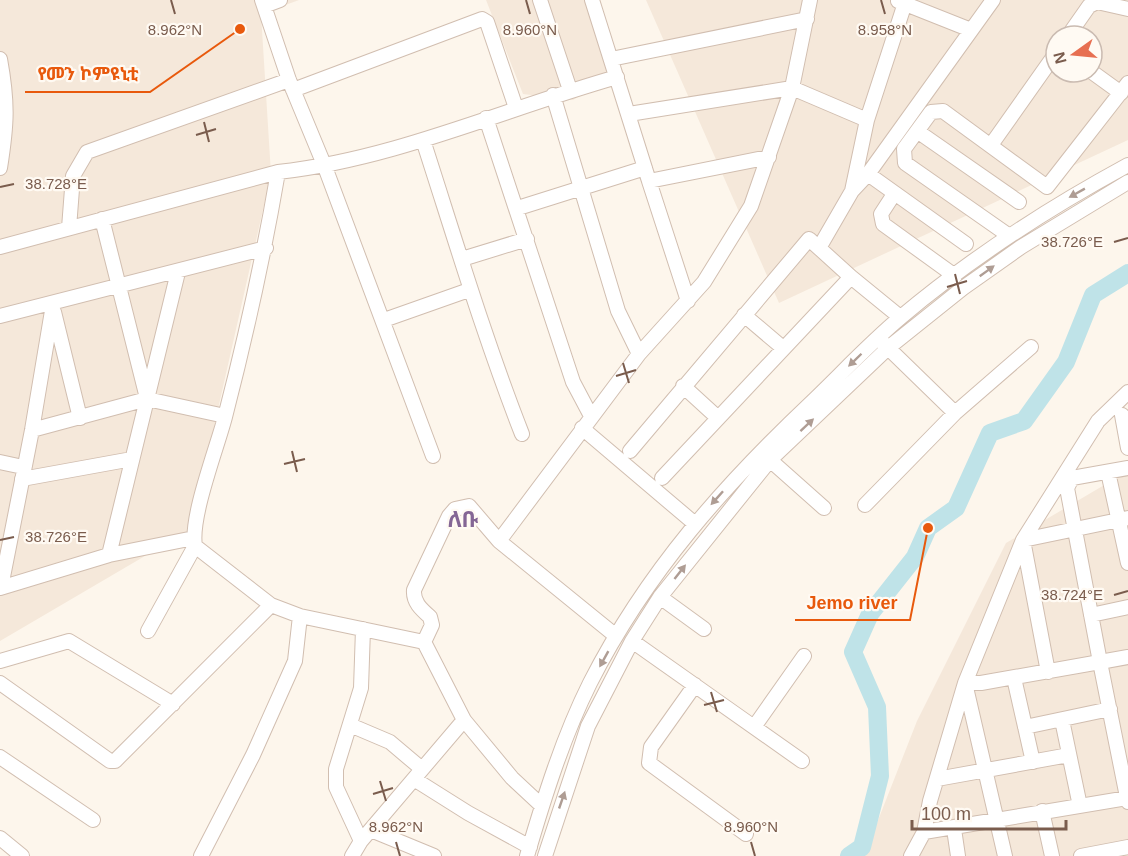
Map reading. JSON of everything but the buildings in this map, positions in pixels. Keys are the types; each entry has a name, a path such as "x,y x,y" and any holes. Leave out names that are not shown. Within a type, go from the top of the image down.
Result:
{"street":[{"path":"280,0 263,3 291,85 384,320 432,456"},
{"path":"540,0 570,90"},
{"path":"592,0 688,301"},
{"path":"499,541 639,354 704,282 751,206 792,88 810,0"},
{"path":"819,248 852,191 868,174 993,0"},
{"path":"852,191 867,120 901,1 971,30"},
{"path":"1076,24 1089,6 1096,1 1128,9"},
{"path":"69,228 73,176 87,152 482,19 487,22 516,108"},
{"path":"611,59 807,19"},
{"path":"0,58 6,92 0,168"},
{"path":"991,145 1044,70"},
{"path":"0,247 278,172 325,167 423,140 553,95 617,77"},
{"path":"1008,235 905,163 904,149 931,112 942,111 1047,187 1124,88 1104,78"},
{"path":"629,114 792,88 867,120"},
{"path":"553,95 579,189 618,310 639,354"},
{"path":"486,118 518,208 573,382 591,416"},
{"path":"917,131 1019,202"},
{"path":"423,140 462,259 469,290 522,434"},
{"path":"518,208 579,189 647,174 769,157"},
{"path":"545,856 588,726 632,641 660,597 770,460 883,343 900,318 1008,235 1060,202 1128,165"},
{"path":"148,631 195,542 266,248 278,172"},
{"path":"868,174 966,244"},
{"path":"350,725 390,742 418,774 529,852 577,712 616,636 694,523 756,454 883,343 1021,247 1128,182"},
{"path":"894,194 881,214 883,224 955,276"},
{"path":"102,219 117,288 147,399"},
{"path":"462,259 527,239"},
{"path":"630,451 809,239 900,318"},
{"path":"0,316 53,305 266,248"},
{"path":"109,555 178,272"},
{"path":"662,478 851,277"},
{"path":"384,320 469,290"},
{"path":"53,305 80,418"},
{"path":"53,305 32,430 0,587 109,555 195,542 271,606 300,616 424,642"},
{"path":"744,315 783,348"},
{"path":"883,343 955,413"},
{"path":"865,505 955,413 1031,347"},
{"path":"683,386 718,418"},
{"path":"912,856 924,832 965,683 1023,540 1063,483 1098,421 1128,392"},
{"path":"32,430 147,399 225,416"},
{"path":"1098,421 1125,414 1128,448"},
{"path":"582,428 694,523"},
{"path":"0,462 23,473 132,459"},
{"path":"770,460 824,508"},
{"path":"1063,483 1072,478 1128,468"},
{"path":"1108,472 1123,519 1128,563"},
{"path":"924,832 954,829 1042,811 1128,799 1123,748 1110,709 1063,483"},
{"path":"424,642 432,625 430,617 420,609 413,597 414,590 449,516 455,509 469,506 499,541 616,636"},
{"path":"1023,540 1123,519"},
{"path":"1023,540 1048,672"},
{"path":"660,597 704,629"},
{"path":"0,683 8,691 110,760 118,758 271,606"},
{"path":"1090,615 1128,607"},
{"path":"201,856 253,755 295,661 300,616"},
{"path":"361,841 336,787 336,769 361,688 363,629"},
{"path":"0,661 69,641 173,705"},
{"path":"632,641 802,761"},
{"path":"424,642 464,720 512,778 543,806"},
{"path":"754,727 804,656"},
{"path":"965,683 1014,678 1128,657"},
{"path":"1014,678 1033,762"},
{"path":"965,683 987,770 1005,856"},
{"path":"695,685 651,747 649,763 746,834"},
{"path":"1025,727 1110,709"},
{"path":"352,856 361,841 464,720"},
{"path":"1062,720 1080,806"},
{"path":"937,779 1069,755"},
{"path":"0,757 93,820"},
{"path":"1042,811 1052,856"},
{"path":"954,829 958,856"},
{"path":"371,830 434,856"},
{"path":"0,838 22,856"},
{"path":"1089,855 1128,847"}],"shaded area":[{"path":"0,0 299,0 261,14 271,174 191,529 0,641"},
{"path":"486,0 585,0 614,75 573,100 523,94"},
{"path":"646,0 1128,0 1128,140 779,303"},
{"path":"1128,471 1128,856 864,856 917,721 1006,543"}],"waterway":[{"path":"849,856 862,847 880,776 877,707 853,652 870,614 915,557 928,528 956,508 990,433 1024,421 1066,362 1093,295 1128,273"}],"place":[{"name":"የመን ኮምዩኒቲ","path":"240,29"},
{"name":"Jemo river","path":"928,528"}],"district":[{"name":"ለቡ","path":"463,519"}]}
